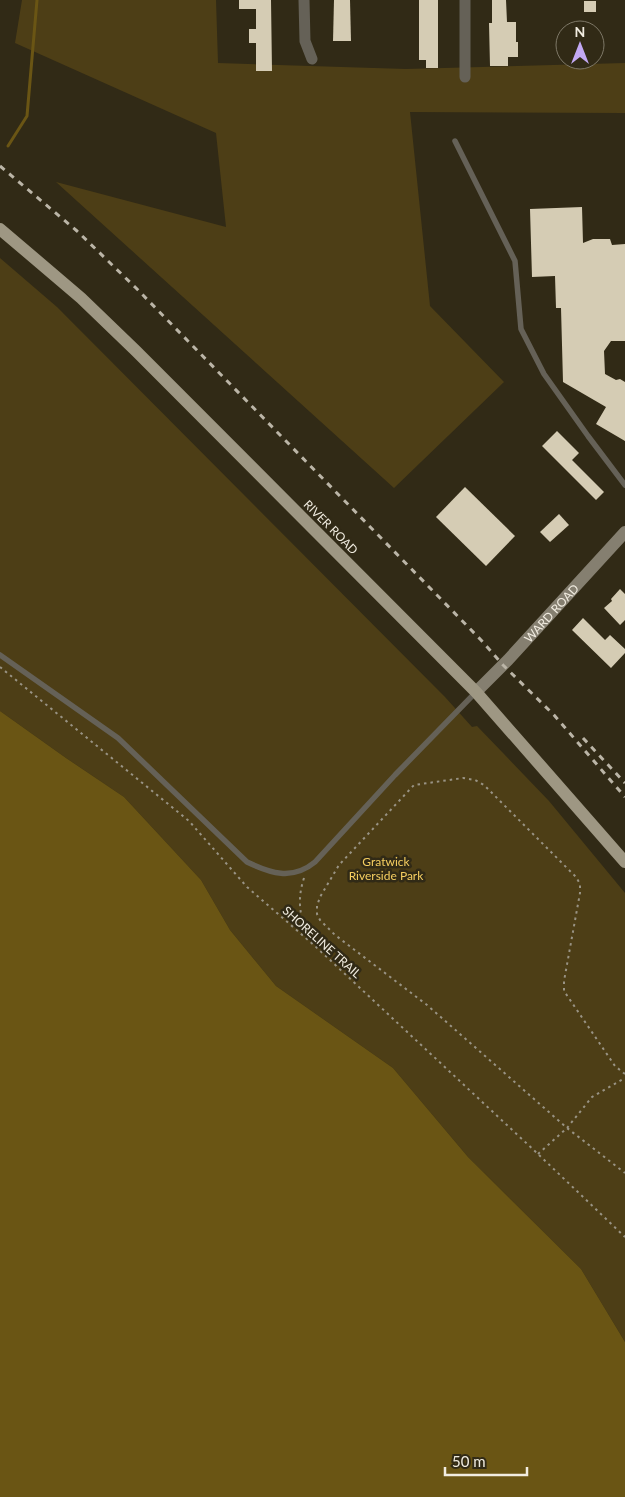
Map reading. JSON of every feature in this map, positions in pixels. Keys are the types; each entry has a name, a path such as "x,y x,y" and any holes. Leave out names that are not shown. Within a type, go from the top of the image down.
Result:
{"main road":[{"name":"RIVER ROAD","path":"0,229 81,298 136,351 476,692 625,862"},
{"name":"WARD ROAD","path":"476,692 625,532"}],"street":[{"path":"304,0 305,41 312,59"},
{"path":"465,0 465,77"}],"lane":[{"path":"455,141 515,261 521,329 544,374 625,485"},
{"path":"0,655 118,738 246,862 268,872 286,874 307,868 476,692"}],"path":[{"name":"SHORELINE TRAIL","path":"0,667 189,821 247,887 315,946 625,1237"},
{"path":"625,1074 615,1066 564,992 564,981 580,893 580,884 576,876 484,784 463,778 414,785 339,865 320,896 317,906 320,920 335,935 427,1005 567,1128 625,1173"},
{"path":"307,868 301,887 299,906 306,932 315,946"},
{"path":"538,1154 567,1128 592,1097 625,1078"}],"green space":[{"path":"22,0 216,0 218,63 406,69 555,65 555,70 605,70 605,64 625,63 625,113 410,112 430,306 504,382 394,488 56,182 226,227 216,133 15,43"},
{"name":"Gratwick Riverside Park","path":"0,258 57,307 445,697 472,727 477,726 549,801 625,893 625,1342 581,1269 468,1157 393,1068 276,986 230,930 201,880 124,797 0,711"}],"shaded area":[{"path":"0,711 124,797 201,880 230,930 276,986 393,1068 468,1157 581,1269 625,1342 625,1497 0,1497"}],"building":[{"path":"239,0 271,0 272,71 256,71 256,43 249,43 249,29 256,29 256,9 239,9"},
{"path":"334,0 350,0 351,41 333,41"},
{"path":"419,0 438,0 438,68 426,68 426,60 419,60"},
{"path":"492,0 506,0 507,22 516,22 518,57 508,57 508,66 490,66 489,23 492,23"},
{"path":"584,1 596,1 596,12 584,12"},
{"path":"582,207 583,243 593,239 610,239 612,245 625,244 625,341 611,341 604,351 605,374 625,382 625,441 596,424 606,407 563,382 561,308 556,308 555,276 532,277 530,209"},
{"path":"557,431 579,453 572,460 604,492 596,500 542,446"},
{"path":"465,487 515,536 486,566 436,517"},
{"path":"559,514 569,525 550,542 540,532"},
{"path":"620,589 625,594 625,620 620,625 604,608 612,601 611,599"},
{"path":"583,618 605,640 610,635 625,649 625,653 611,668 572,630"}],"waterway":[{"path":"8,146 27,116 37,0"}],"railway":[{"path":"0,166 77,231 136,288 554,715 625,797"},
{"path":"583,738 625,783"}]}
